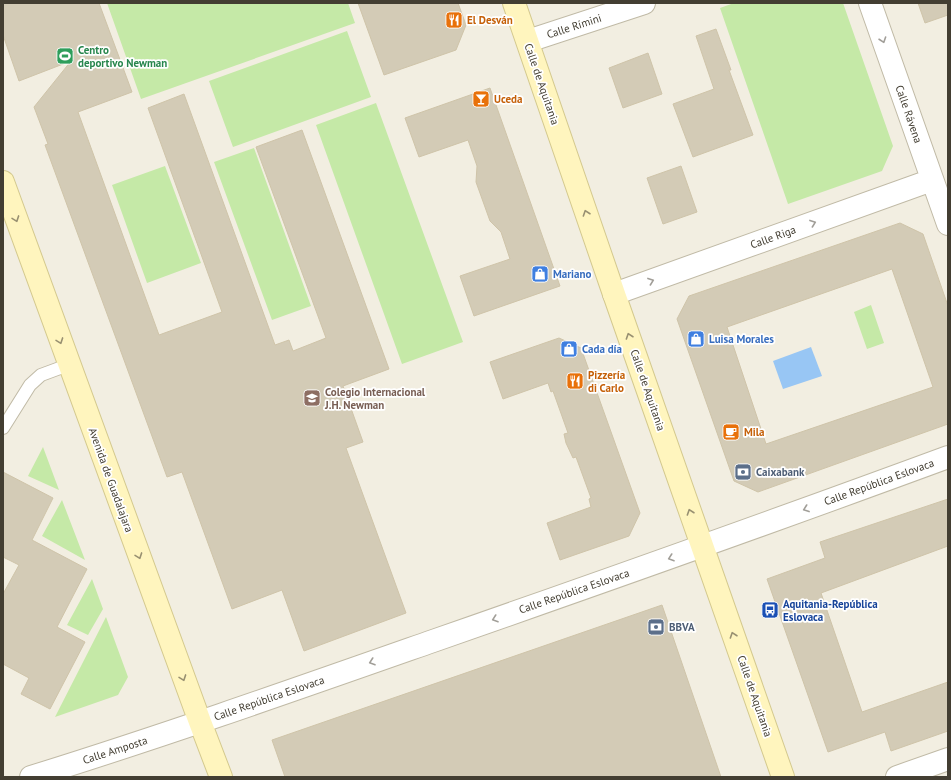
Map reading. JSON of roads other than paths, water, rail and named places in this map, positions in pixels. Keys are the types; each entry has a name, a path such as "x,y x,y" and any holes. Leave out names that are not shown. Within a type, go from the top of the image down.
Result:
{"street":[{"name":"Calle de Aquitania","path":"514,3 783,777"},
{"name":"Calle Rímini","path":"528,41 644,3"},
{"name":"Calle Rávena","path":"870,3 948,224"},
{"name":"Calle Riga","path":"614,294 932,180"},
{"name":"Avenida de Guadalajara","path":"3,182 68,364 221,777"},
{"name":"Calle República Eslovaca","path":"200,722 702,547 948,457"},
{"name":"Calle Amposta","path":"31,777 200,722"},
{"path":"897,777 948,759"}],"lane":[{"path":"3,428 30,385 41,375 68,364"}],"water":[{"path":"811,347 822,376 783,389 773,361"}],"place":[{"name":"El Desván","path":"454,20"},
{"name":"Centro deportivo Newman","path":"65,56"},
{"name":"Uceda","path":"481,99"},
{"name":"Mariano","path":"540,274"},
{"name":"Luisa Morales","path":"696,339"},
{"name":"Cada día","path":"569,349"},
{"name":"Pizzería di Carlo","path":"575,381"},
{"name":"Colegio Internacional J.H. Newman","path":"312,398"},
{"name":"Mila","path":"731,432"},
{"name":"Caixabank","path":"743,472"},
{"name":"Aquitania-República Eslovaca","path":"770,610"},
{"name":"BBVA","path":"656,627"}]}
